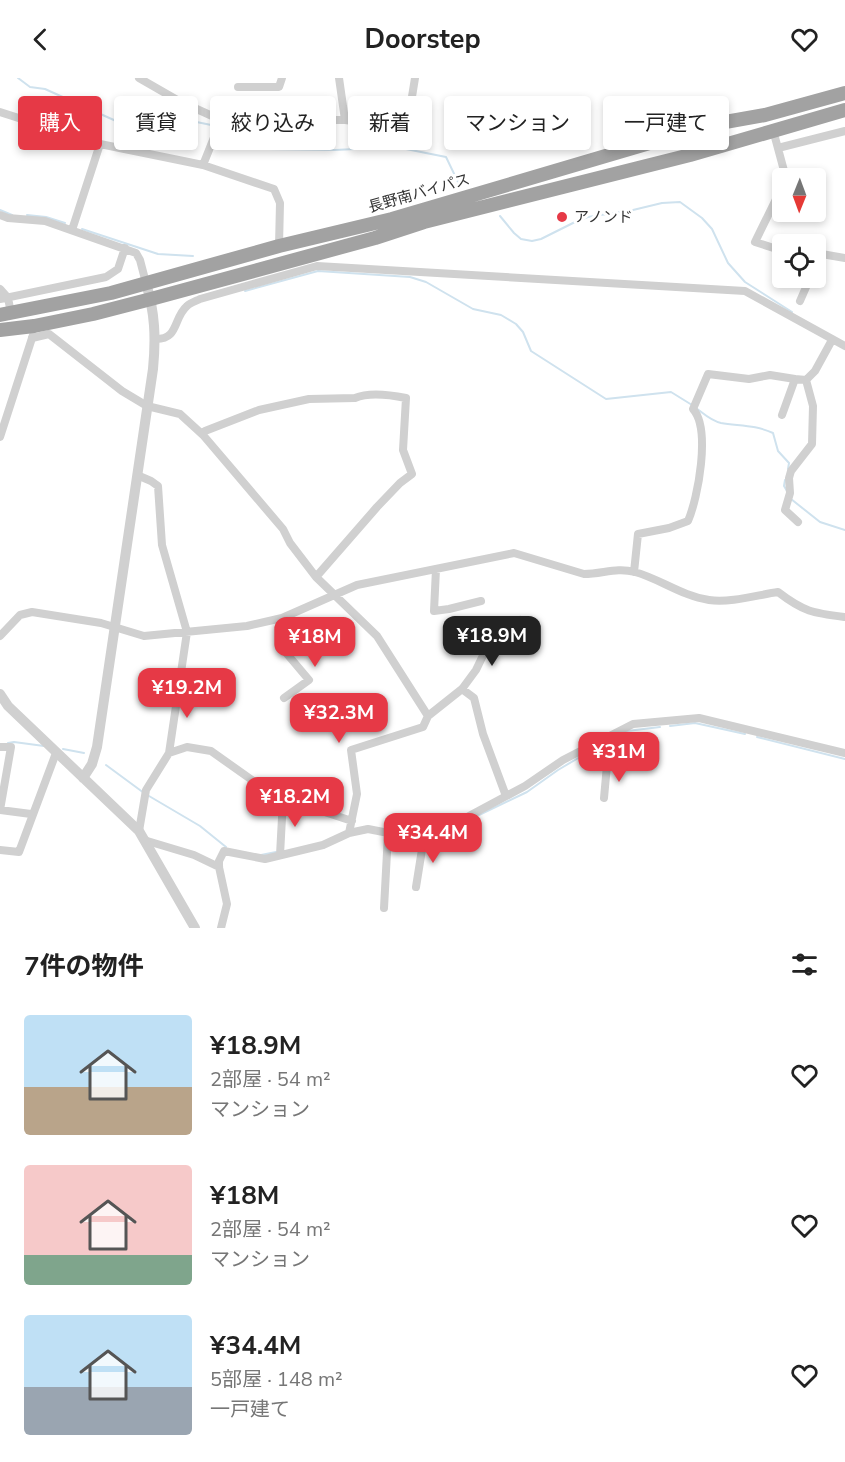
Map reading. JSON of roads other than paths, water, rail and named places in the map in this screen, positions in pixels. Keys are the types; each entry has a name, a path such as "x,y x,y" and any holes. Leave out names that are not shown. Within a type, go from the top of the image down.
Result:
{"highway":[{"name":"長野南バイパス","path":"6,314 102,295 279,246 392,219 714,124 765,115 845,93"},
{"name":"長野南バイパス","path":"0,330 33,332 375,238 424,222 629,172 845,110"}],"street":[{"path":"139,78 179,101 221,120 203,165"},
{"path":"238,87 279,87 282,78"},
{"path":"339,78 345,120"},
{"path":"336,120 386,125 400,133 410,109 415,78"},
{"path":"0,112 18,118"},
{"path":"773,130 783,168"},
{"path":"778,148 845,131"},
{"path":"102,144 203,165 274,189 280,202 279,246"},
{"path":"72,230 98,150"},
{"path":"772,207 755,242 772,247"},
{"path":"0,215 8,218 45,221 136,253 151,299 156,339 116,628 97,747 92,764 83,778"},
{"path":"4,299 106,277 118,269 125,248"},
{"path":"826,255 845,258"},
{"path":"156,339 171,335 186,307 200,299 317,266 745,291 845,346"},
{"path":"800,301 806,288"},
{"path":"0,289 6,314"},
{"path":"0,437 33,332 50,334 122,391 147,406 180,414 203,435 283,529 290,543 316,577 377,636 428,716"},
{"path":"633,572 638,534 680,525 688,521 700,480 700,422 698,414 693,409 708,374 749,379 770,375 806,380 816,371 832,340"},
{"path":"782,415 795,379"},
{"path":"798,522 785,510 790,493 791,471 812,444 813,406 806,380"},
{"path":"203,435 205,432 259,410 309,399 387,395 406,398 403,450 412,474 399,483 316,577"},
{"path":"137,475 158,486 162,544 187,632 169,753 145,795 142,835"},
{"path":"0,636 20,615 32,612 101,623 144,636 247,626 282,618 357,585 514,553 584,574 613,569 633,572 690,596 709,600 778,592 797,607 845,617"},
{"path":"436,569 434,611 481,601"},
{"path":"282,618 282,648 309,680 284,698"},
{"path":"349,833 357,794 351,750 423,727 428,716 462,689 476,670 491,639 520,620 526,633"},
{"path":"462,689 474,698 483,734 506,796"},
{"path":"0,694 8,706 142,835 195,928"},
{"path":"221,928 227,904 219,867 224,851 258,859 322,845 349,833 368,829 403,837 424,837 467,824 469,816 563,760 633,724 699,718 845,753"},
{"path":"0,747 11,747 0,810 31,814"},
{"path":"169,753 187,747 211,751 261,787 283,799 352,821"},
{"path":"0,850 19,852 31,814 56,753"},
{"path":"604,798 607,765"},
{"path":"280,855 283,799"},
{"path":"384,908 387,834"},
{"path":"142,835 219,867"},
{"path":"416,888 424,837"}],"waterway":[{"path":"18,78 30,87 45,89 116,121 130,120 141,113 153,113 210,125"},
{"path":"336,150 396,147 446,157 459,184"},
{"path":"500,216 521,239 532,241 588,217 662,203 680,202 702,218 712,229 728,263 745,282 792,312"},
{"path":"0,210 12,215"},
{"path":"27,215 46,217 65,223"},
{"path":"82,229 158,254 193,256"},
{"path":"245,291 318,271 410,277 426,282 473,309 501,315 516,324 523,332 531,351 606,399 671,392 692,405"},
{"path":"696,408 717,422 754,427 773,433 778,451 789,463 788,469"},
{"path":"785,480 784,486 787,491"},
{"path":"791,499 820,522 845,530"},
{"path":"670,726 695,723 745,734"},
{"path":"627,731 660,727"},
{"path":"757,737 845,759"},
{"path":"8,743 44,746"},
{"path":"479,815 527,792 595,748"},
{"path":"63,749 84,753"},
{"path":"106,765 144,793"},
{"path":"149,796 200,826 226,847"},
{"path":"421,834 461,821"},
{"path":"261,855 276,852"}],"place":[{"name":"アノンド","path":"562,217"}]}
